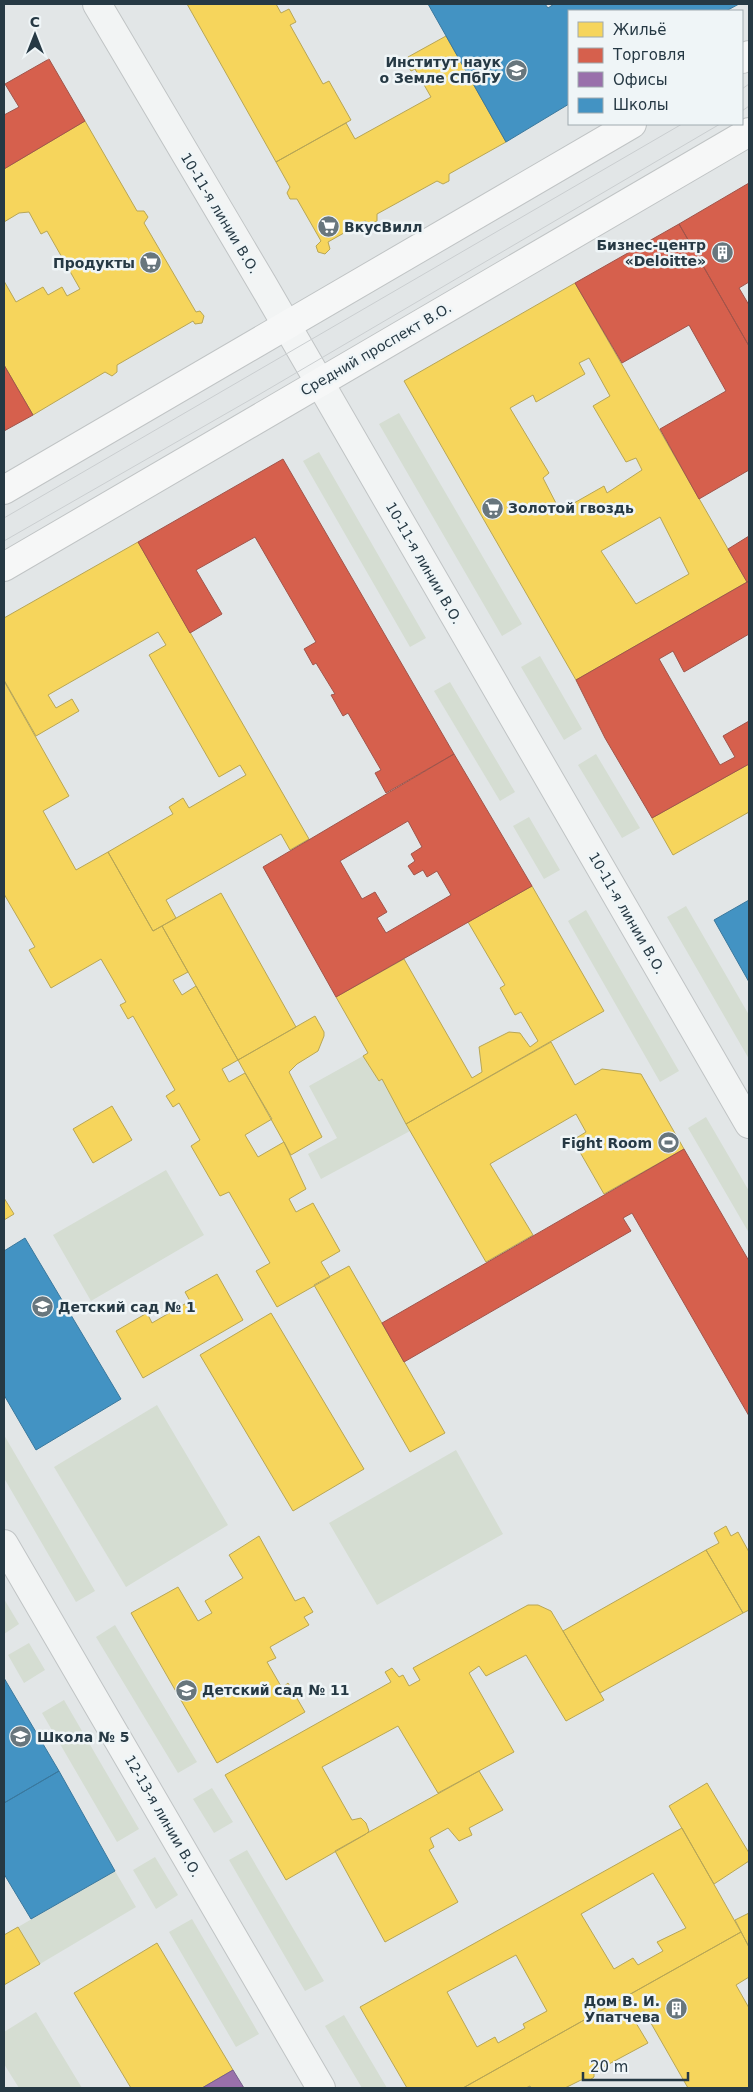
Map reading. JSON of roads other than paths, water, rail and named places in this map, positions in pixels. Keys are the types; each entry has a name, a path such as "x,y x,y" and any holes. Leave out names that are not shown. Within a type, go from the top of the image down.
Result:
{"main road":[{"path":"4,490 630,125"},
{"name":"Средний проспект В.О.","path":"4,567 749,132"}],"street":[{"name":"10-11-я линии В.О.","path":"97,4 749,1124"},
{"name":"12-13-я линии В.О.","path":"4,1544 321,2088"}],"tram line":[{"path":"743,88 749,84"},
{"path":"743,110 749,106"},
{"path":"4,518 680,125"},
{"path":"4,541 255,397 718,125"}],"place":[{"name":"Институт наук о Земле СПбГУ","path":"517,70"},
{"name":"ВкусВилл","path":"328,227"},
{"name":"Бизнес-центр «Deloitte»","path":"722,253"},
{"name":"Продукты","path":"151,263"},
{"name":"Золотой гвоздь","path":"492,508"},
{"name":"Fight Room","path":"668,1143"},
{"name":"Детский сад № 1","path":"42,1307"},
{"name":"Детский сад № 11","path":"186,1690"},
{"name":"Школа № 5","path":"21,1737"},
{"name":"Дом В. И. Упатчева","path":"676,2009"}]}
